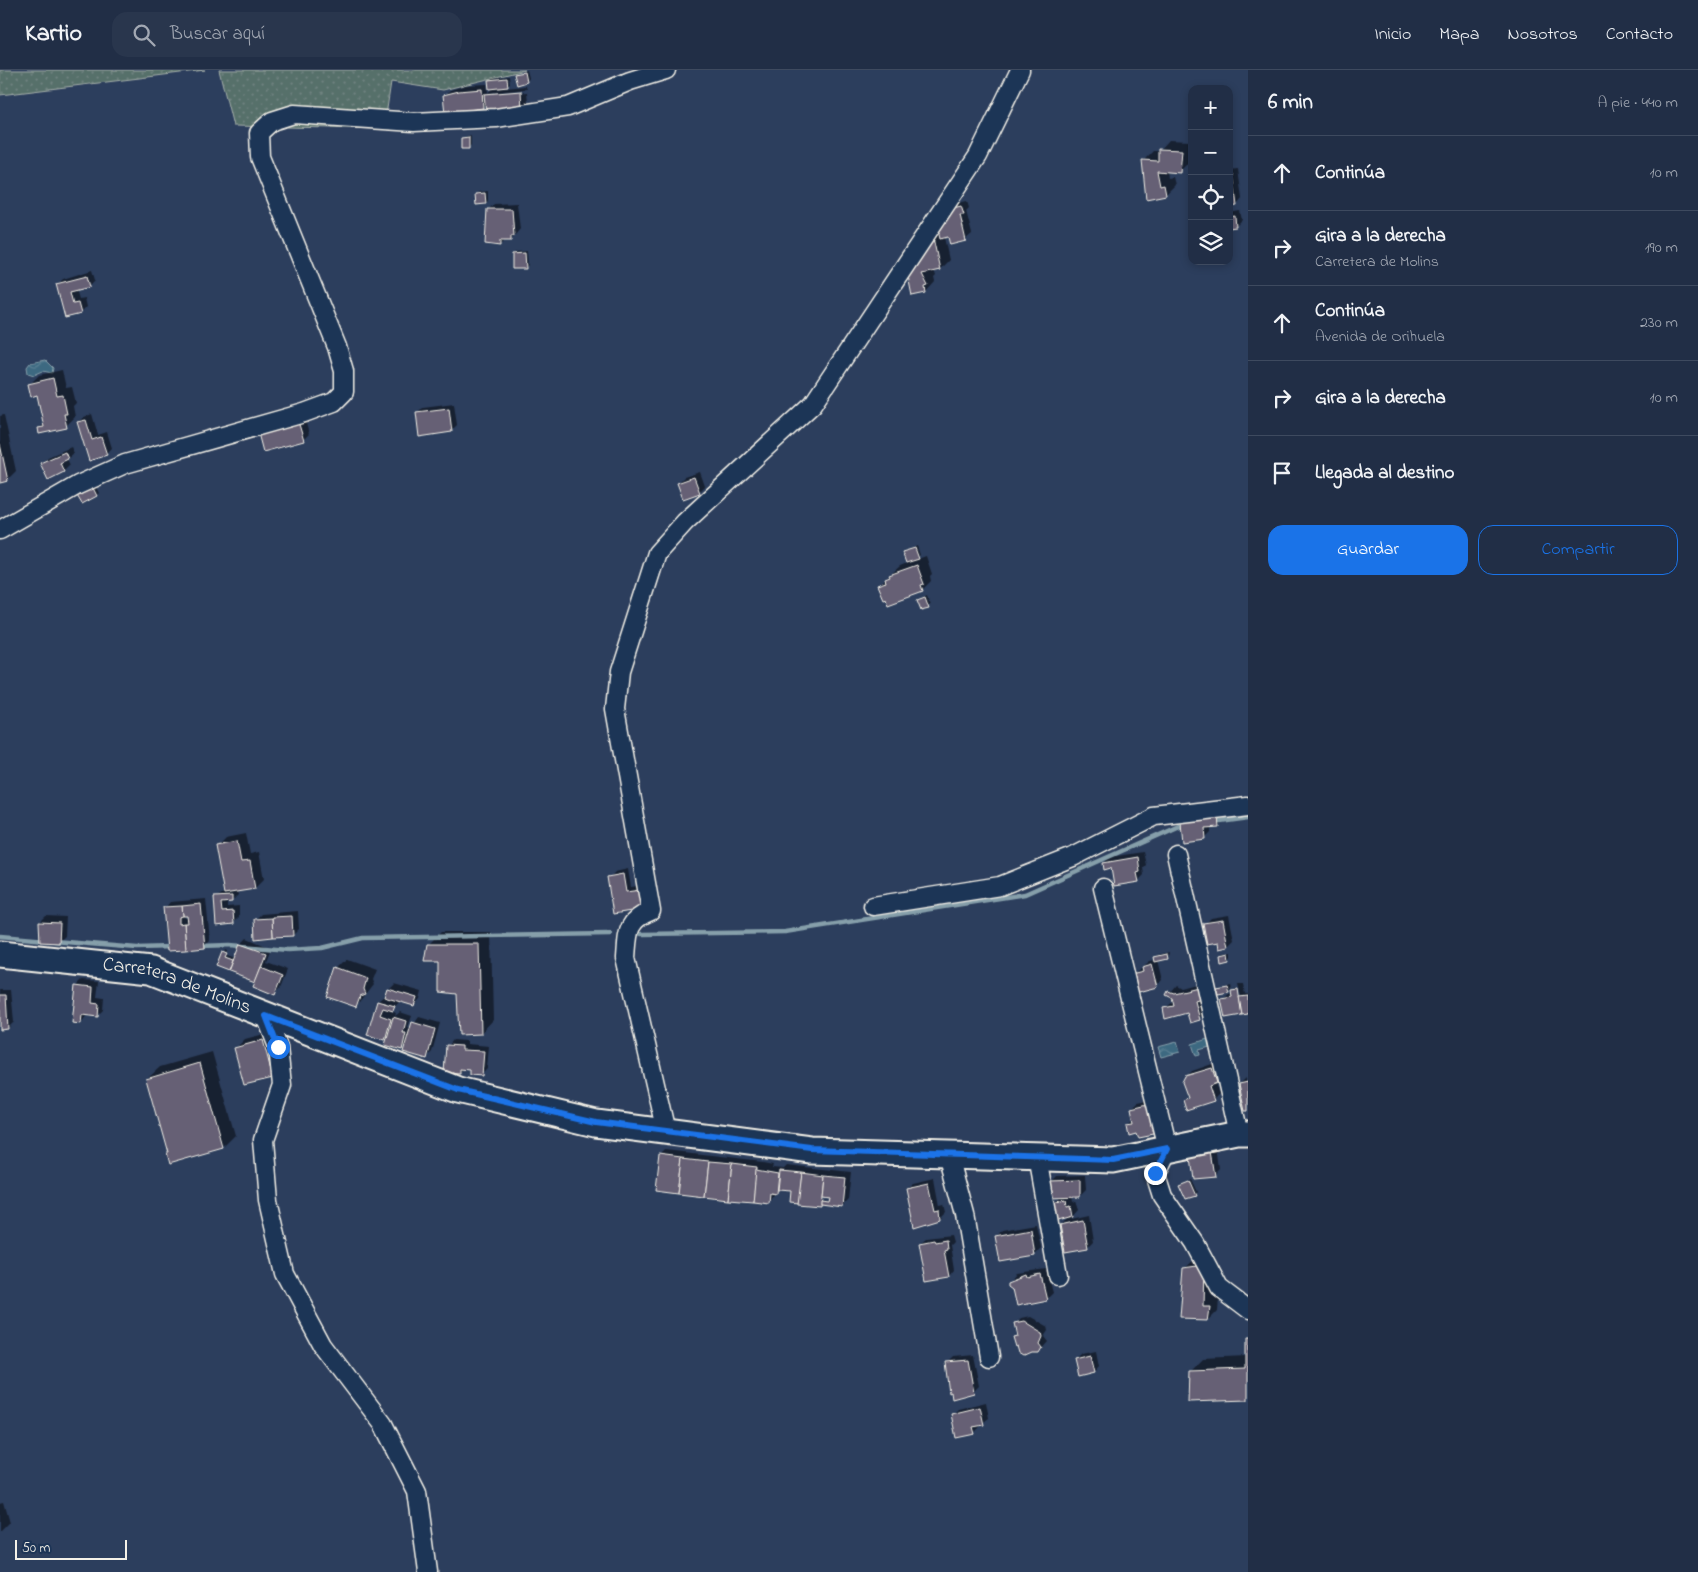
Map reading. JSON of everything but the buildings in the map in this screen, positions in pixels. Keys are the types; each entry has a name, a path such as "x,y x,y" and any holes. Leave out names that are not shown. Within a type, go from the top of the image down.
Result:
{"street":[{"path":"0,530 78,485 125,464 304,413 334,402 344,392 344,371 337,347 260,157 259,133 272,121 294,114 414,122 496,118 568,107 630,81 666,70"},
{"path":"666,1132 626,958 628,929 637,916 651,911 615,709 619,672 657,553 685,522 813,404 978,156 1020,70"},
{"path":"873,906 1000,886 1073,857 1154,816 1248,806"},
{"path":"1176,854 1243,1134"},
{"path":"1103,888 1167,1149 1155,1173 1162,1195 1195,1243 1219,1288 1248,1310"},
{"name":"Carretera de Molins","path":"0,954 151,970 458,1090 596,1122 812,1150 1113,1160 1243,1134"},
{"path":"266,1016 278,1047 282,1085 263,1140 268,1200 285,1274 323,1345 383,1424 417,1491 428,1572"},
{"path":"949,1155 965,1215 989,1357"},
{"path":"1038,1157 1058,1275"}],"green space":[{"path":"0,70 205,70 0,95"},
{"path":"219,70 525,70 443,90 391,82 384,129 233,126"}],"water":[{"path":"45,360 53,368 52,373 43,371 34,375 28,373 27,367 30,363"},
{"path":"1214,1037 1218,1050 1211,1052 1210,1047 1199,1050 1200,1055 1196,1056 1192,1044"},
{"path":"1177,1042 1180,1052 1161,1057 1158,1047"}],"waterway":[{"path":"1212,822 1248,817"},
{"path":"641,934 785,932 1025,894 1178,826 1185,825"},
{"path":"201,946 230,945 288,950 322,948 363,938 610,934"},
{"path":"0,936 46,940"},
{"path":"54,941 137,948 171,947"}],"route":[{"path":"278,1047 266,1016 458,1090 596,1122 812,1150 1113,1160 1167,1149 1155,1173"}]}
